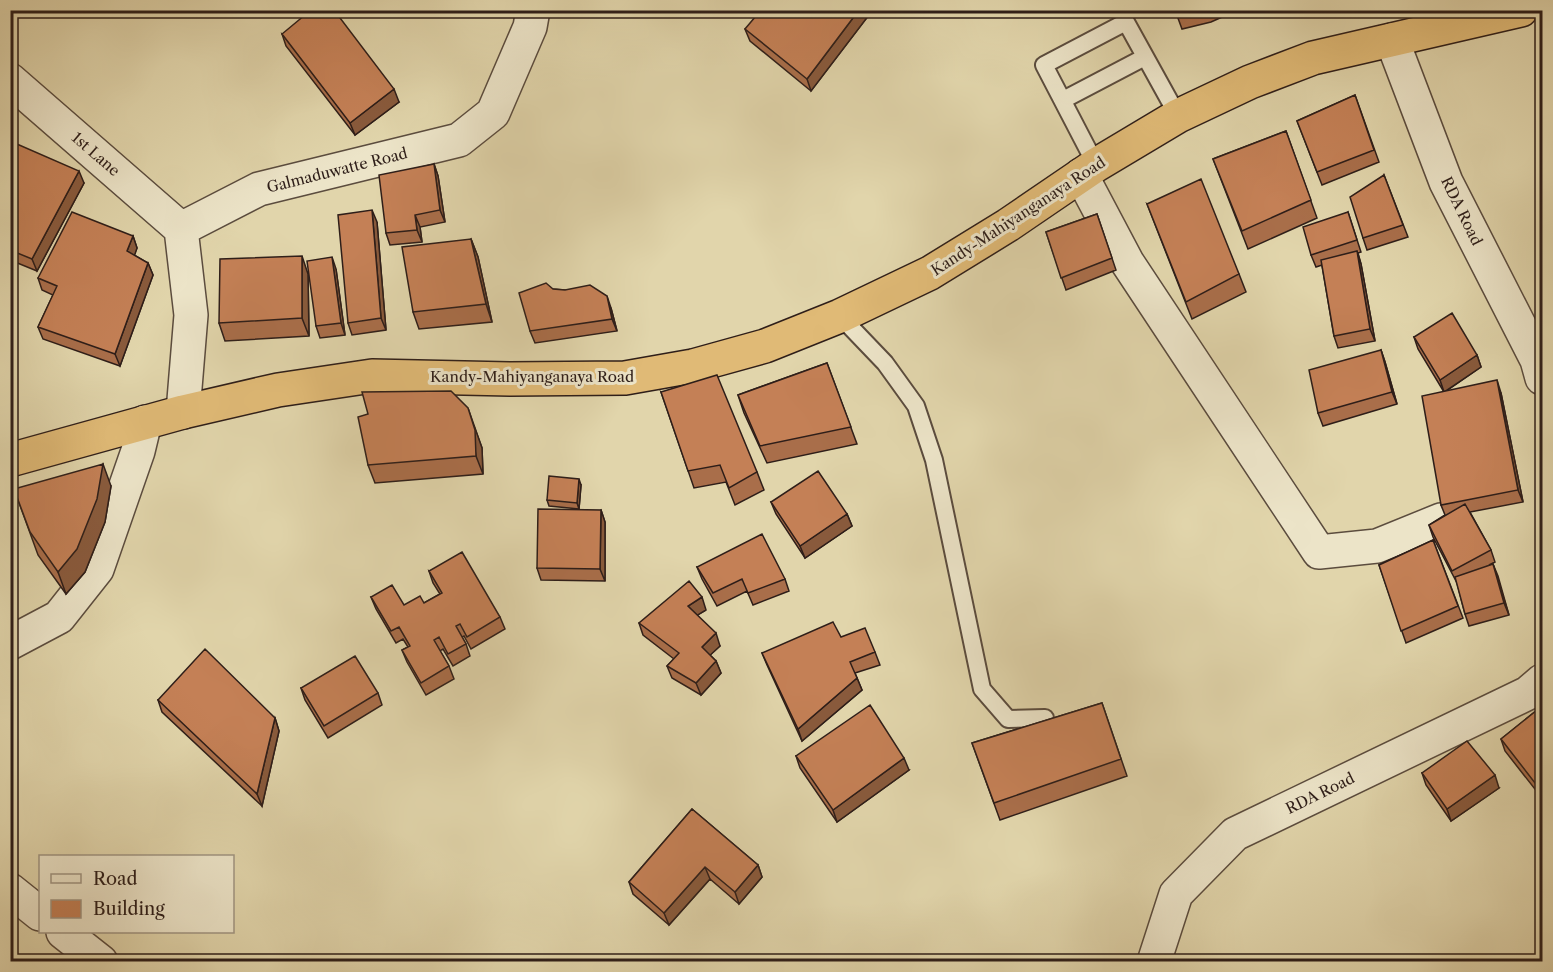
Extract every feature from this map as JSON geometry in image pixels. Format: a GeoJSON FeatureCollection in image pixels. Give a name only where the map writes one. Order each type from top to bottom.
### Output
{"type":"FeatureCollection","features":[{"type":"Feature","properties":{"kind":"highway","name":"Kandy-Mahiyanganaya Road"},"geometry":{"type":"LineString","coordinates":[[10,460],[183,412],[278,390],[372,376],[510,379],[624,378],[693,366],[765,346],[840,316],[930,273],[1008,225],[1089,170],[1178,116],[1250,82],[1313,58],[1521,10]]}},
{"type":"Feature","properties":{"kind":"street","name":"Galmaduwatte Road"},"geometry":{"type":"LineString","coordinates":[[181,229],[259,189],[459,140],[493,113],[530,27],[533,10]]}},
{"type":"Feature","properties":{"kind":"street","name":"RDA Road"},"geometry":{"type":"LineString","coordinates":[[1392,40],[1446,182],[1537,360],[1542,378]]}},
{"type":"Feature","properties":{"kind":"street","name":"1st Lane"},"geometry":{"type":"LineString","coordinates":[[10,80],[181,229]]}},
{"type":"Feature","properties":{"kind":"street"},"geometry":{"type":"LineString","coordinates":[[1089,170],[1127,261],[1318,552],[1377,546],[1441,520]]}},
{"type":"Feature","properties":{"kind":"street"},"geometry":{"type":"LineString","coordinates":[[181,229],[191,315],[183,412]]}},
{"type":"Feature","properties":{"kind":"street"},"geometry":{"type":"LineString","coordinates":[[10,643],[59,617],[97,569],[138,451],[145,422]]}},
{"type":"Feature","properties":{"kind":"street","name":"RDA Road"},"geometry":{"type":"LineString","coordinates":[[1154,962],[1176,894],[1234,834],[1528,693],[1542,681]]}},
{"type":"Feature","properties":{"kind":"street"},"geometry":{"type":"LineString","coordinates":[[10,890],[39,913]]}},
{"type":"Feature","properties":{"kind":"street"},"geometry":{"type":"LineString","coordinates":[[64,933],[101,962]]}},
{"type":"Feature","properties":{"kind":"lane"},"geometry":{"type":"LineString","coordinates":[[1089,170],[1063,100],[1044,65],[1126,22],[1178,116]]}},
{"type":"Feature","properties":{"kind":"lane"},"geometry":{"type":"LineString","coordinates":[[1063,100],[1145,57]]}},
{"type":"Feature","properties":{"kind":"lane"},"geometry":{"type":"LineString","coordinates":[[840,316],[885,363],[916,406],[934,460],[982,689],[1008,719],[1045,718]]}},
{"type":"Feature","properties":{"kind":"building"},"geometry":{"type":"Polygon","coordinates":[[[311,10],[334,10],[394,89],[350,123],[282,34],[311,10]]]}},
{"type":"Feature","properties":{"kind":"building"},"geometry":{"type":"Polygon","coordinates":[[[761,10],[859,10],[807,79],[745,29],[761,10]]]}},
{"type":"Feature","properties":{"kind":"building"},"geometry":{"type":"Polygon","coordinates":[[[1355,95],[1374,150],[1317,172],[1297,121],[1355,95]]]}},
{"type":"Feature","properties":{"kind":"building"},"geometry":{"type":"Polygon","coordinates":[[[1286,131],[1311,200],[1242,231],[1213,159],[1286,131]]]}},
{"type":"Feature","properties":{"kind":"building"},"geometry":{"type":"Polygon","coordinates":[[[10,141],[79,171],[32,259],[10,250],[10,141]]]}},
{"type":"Feature","properties":{"kind":"building"},"geometry":{"type":"Polygon","coordinates":[[[434,164],[440,210],[415,215],[417,230],[386,233],[379,175],[434,164]]]}},
{"type":"Feature","properties":{"kind":"building"},"geometry":{"type":"Polygon","coordinates":[[[1384,175],[1403,225],[1363,238],[1350,197],[1384,175]]]}},
{"type":"Feature","properties":{"kind":"building"},"geometry":{"type":"Polygon","coordinates":[[[1201,179],[1239,274],[1186,302],[1147,204],[1201,179]]]}},
{"type":"Feature","properties":{"kind":"building"},"geometry":{"type":"Polygon","coordinates":[[[372,210],[381,318],[348,323],[338,215],[372,210]]]}},
{"type":"Feature","properties":{"kind":"building"},"geometry":{"type":"Polygon","coordinates":[[[72,212],[133,236],[127,251],[148,263],[115,354],[38,327],[57,286],[38,278],[72,212]]]}},
{"type":"Feature","properties":{"kind":"building"},"geometry":{"type":"Polygon","coordinates":[[[1348,212],[1357,240],[1311,255],[1303,227],[1348,212]]]}},
{"type":"Feature","properties":{"kind":"building"},"geometry":{"type":"Polygon","coordinates":[[[1097,214],[1112,258],[1061,278],[1046,232],[1097,214]]]}},
{"type":"Feature","properties":{"kind":"building"},"geometry":{"type":"Polygon","coordinates":[[[471,239],[486,304],[413,312],[402,247],[471,239]]]}},
{"type":"Feature","properties":{"kind":"building"},"geometry":{"type":"Polygon","coordinates":[[[1357,251],[1370,329],[1334,336],[1321,260],[1357,251]]]}},
{"type":"Feature","properties":{"kind":"building"},"geometry":{"type":"Polygon","coordinates":[[[302,256],[302,318],[219,323],[220,259],[302,256]]]}},
{"type":"Feature","properties":{"kind":"building"},"geometry":{"type":"Polygon","coordinates":[[[332,257],[341,323],[316,326],[307,261],[332,257]]]}},
{"type":"Feature","properties":{"kind":"building"},"geometry":{"type":"Polygon","coordinates":[[[546,283],[553,289],[565,290],[590,285],[607,296],[612,319],[530,331],[519,293],[546,283]]]}},
{"type":"Feature","properties":{"kind":"building"},"geometry":{"type":"Polygon","coordinates":[[[1452,313],[1477,355],[1440,380],[1414,337],[1452,313]]]}},
{"type":"Feature","properties":{"kind":"building"},"geometry":{"type":"Polygon","coordinates":[[[1381,350],[1392,392],[1318,413],[1309,370],[1381,350]]]}},
{"type":"Feature","properties":{"kind":"building"},"geometry":{"type":"Polygon","coordinates":[[[827,363],[851,427],[760,446],[738,395],[827,363]]]}},
{"type":"Feature","properties":{"kind":"building"},"geometry":{"type":"Polygon","coordinates":[[[717,375],[757,472],[729,488],[720,465],[688,471],[661,392],[717,375]]]}},
{"type":"Feature","properties":{"kind":"building"},"geometry":{"type":"Polygon","coordinates":[[[1497,380],[1518,490],[1441,505],[1422,396],[1497,380]]]}},
{"type":"Feature","properties":{"kind":"building"},"geometry":{"type":"Polygon","coordinates":[[[451,391],[468,408],[475,430],[476,456],[368,465],[358,417],[368,414],[362,392],[451,391]]]}},
{"type":"Feature","properties":{"kind":"building"},"geometry":{"type":"Polygon","coordinates":[[[103,464],[97,499],[77,549],[58,572],[30,532],[14,489],[103,464]]]}},
{"type":"Feature","properties":{"kind":"building"},"geometry":{"type":"Polygon","coordinates":[[[818,471],[847,514],[800,546],[771,502],[818,471]]]}},
{"type":"Feature","properties":{"kind":"building"},"geometry":{"type":"Polygon","coordinates":[[[549,476],[579,479],[577,503],[547,500],[549,476]]]}},
{"type":"Feature","properties":{"kind":"building"},"geometry":{"type":"Polygon","coordinates":[[[1465,504],[1491,550],[1452,571],[1429,525],[1465,504]]]}},
{"type":"Feature","properties":{"kind":"building"},"geometry":{"type":"Polygon","coordinates":[[[538,509],[601,510],[600,569],[537,568],[538,509]]]}},
{"type":"Feature","properties":{"kind":"building"},"geometry":{"type":"Polygon","coordinates":[[[762,534],[785,579],[748,593],[742,579],[713,593],[697,567],[762,534]]]}},
{"type":"Feature","properties":{"kind":"building"},"geometry":{"type":"Polygon","coordinates":[[[1433,540],[1458,606],[1401,631],[1379,565],[1433,540]]]}},
{"type":"Feature","properties":{"kind":"building"},"geometry":{"type":"Polygon","coordinates":[[[462,552],[500,617],[467,637],[460,624],[456,626],[466,644],[448,654],[439,637],[434,640],[449,666],[421,683],[402,650],[410,646],[399,627],[391,631],[371,597],[392,585],[404,605],[420,596],[424,603],[442,593],[429,571],[462,552]]]}},
{"type":"Feature","properties":{"kind":"building"},"geometry":{"type":"Polygon","coordinates":[[[1493,564],[1504,603],[1465,614],[1455,577],[1493,564]]]}},
{"type":"Feature","properties":{"kind":"building"},"geometry":{"type":"Polygon","coordinates":[[[689,581],[702,597],[688,606],[716,633],[702,647],[716,661],[696,683],[667,666],[679,653],[639,623],[689,581]]]}},
{"type":"Feature","properties":{"kind":"building"},"geometry":{"type":"Polygon","coordinates":[[[833,622],[841,637],[865,628],[875,652],[850,662],[857,678],[798,729],[762,653],[833,622]]]}},
{"type":"Feature","properties":{"kind":"building"},"geometry":{"type":"Polygon","coordinates":[[[205,649],[275,718],[257,794],[158,700],[205,649]]]}},
{"type":"Feature","properties":{"kind":"building"},"geometry":{"type":"Polygon","coordinates":[[[355,656],[378,693],[324,726],[301,688],[355,656]]]}},
{"type":"Feature","properties":{"kind":"building"},"geometry":{"type":"Polygon","coordinates":[[[1102,703],[1121,759],[994,803],[972,743],[1102,703]]]}},
{"type":"Feature","properties":{"kind":"building"},"geometry":{"type":"Polygon","coordinates":[[[870,705],[904,758],[833,810],[796,756],[870,705]]]}},
{"type":"Feature","properties":{"kind":"building"},"geometry":{"type":"Polygon","coordinates":[[[1542,706],[1542,792],[1501,739],[1542,706]]]}},
{"type":"Feature","properties":{"kind":"building"},"geometry":{"type":"Polygon","coordinates":[[[1467,741],[1495,775],[1447,809],[1422,773],[1467,741]]]}},
{"type":"Feature","properties":{"kind":"building"},"geometry":{"type":"Polygon","coordinates":[[[692,809],[758,865],[735,892],[705,867],[664,913],[629,882],[692,809]]]}}]}
